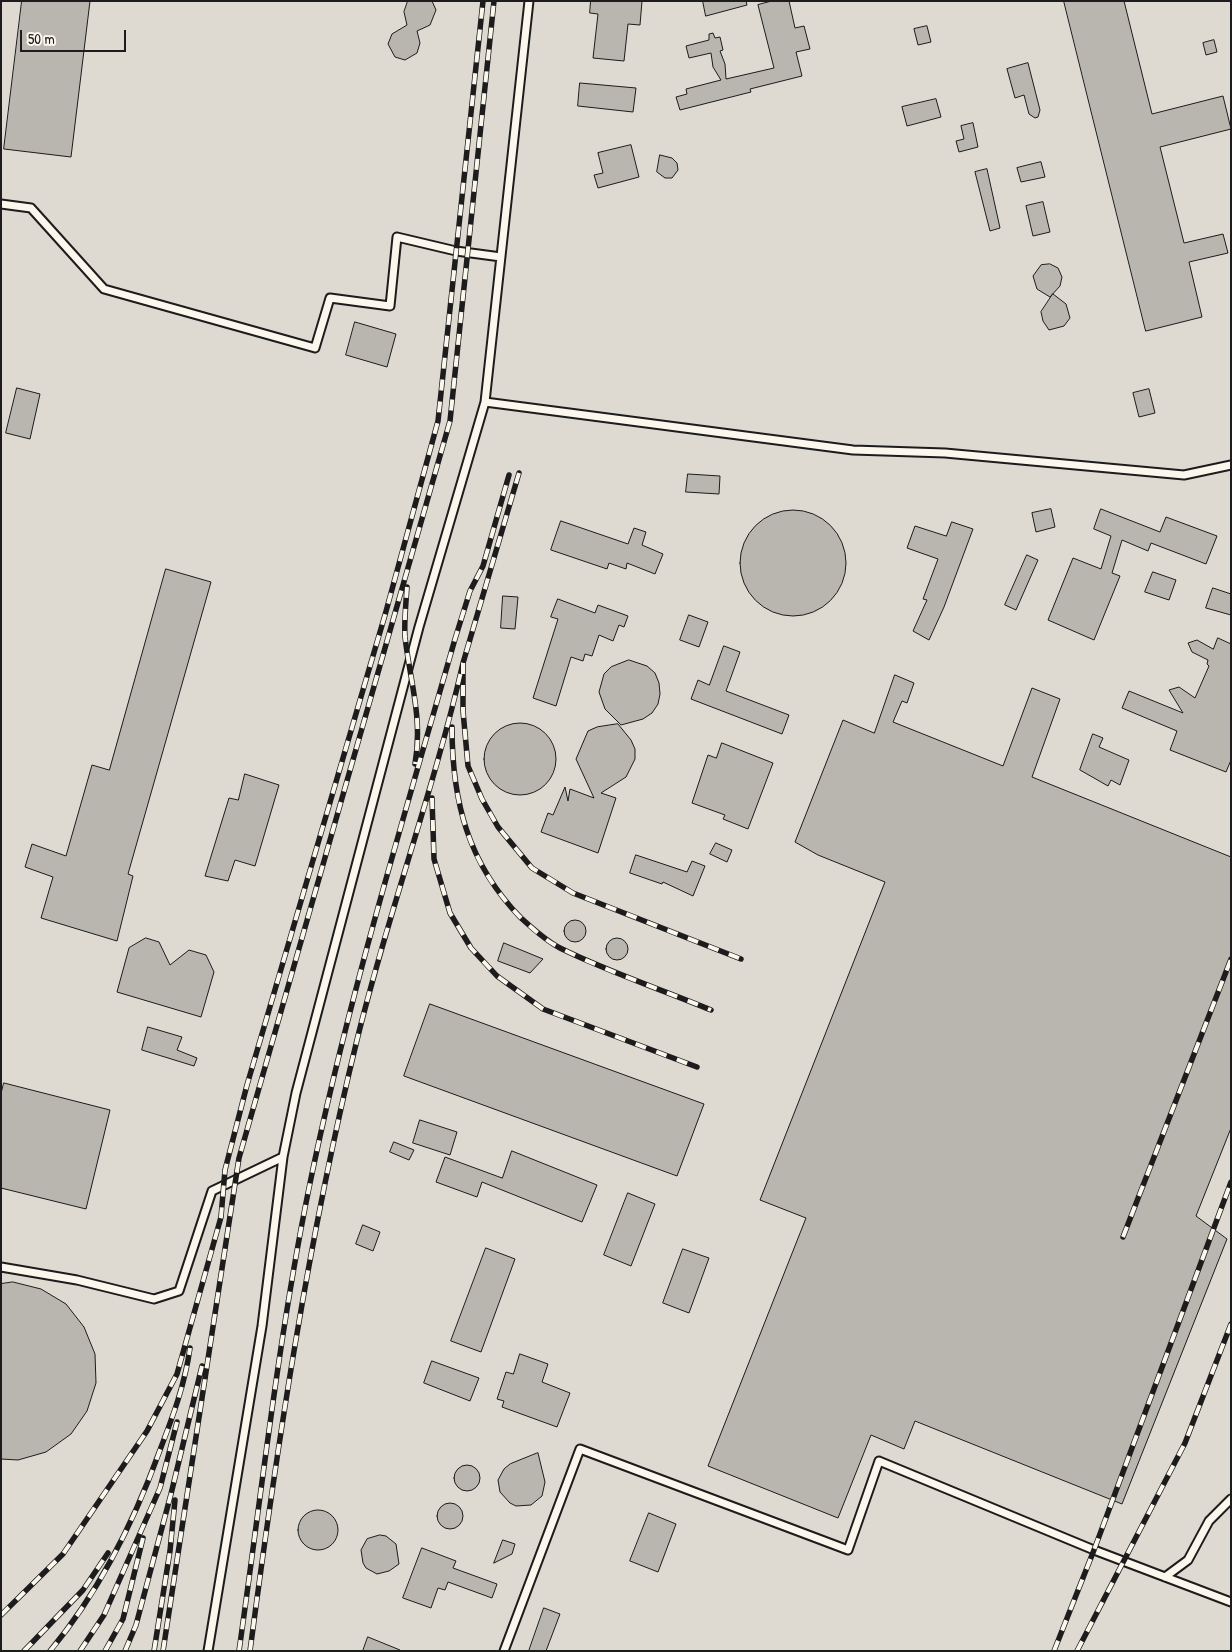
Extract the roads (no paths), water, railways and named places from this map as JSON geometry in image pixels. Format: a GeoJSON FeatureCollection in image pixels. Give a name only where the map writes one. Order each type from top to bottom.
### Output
{"type":"FeatureCollection","features":[{"type":"Feature","properties":{"kind":"lane"},"geometry":{"type":"LineString","coordinates":[[208,1651],[262,1326],[284,1157],[296,1093],[414,644],[485,402],[528,1]]}},
{"type":"Feature","properties":{"kind":"lane"},"geometry":{"type":"LineString","coordinates":[[1,204],[31,208],[104,289],[315,348],[330,298],[390,306],[396,237],[456,251],[501,257]]}},
{"type":"Feature","properties":{"kind":"lane"},"geometry":{"type":"LineString","coordinates":[[485,402],[853,450],[945,453],[1184,475],[1231,465]]}},
{"type":"Feature","properties":{"kind":"lane"},"geometry":{"type":"LineString","coordinates":[[1,1267],[77,1280],[154,1299],[179,1291],[212,1191],[284,1157]]}},
{"type":"Feature","properties":{"kind":"lane"},"geometry":{"type":"LineString","coordinates":[[504,1651],[580,1449],[848,1550],[879,1460],[1094,1550],[1231,1602]]}},
{"type":"Feature","properties":{"kind":"lane"},"geometry":{"type":"LineString","coordinates":[[1165,1577],[1188,1560],[1209,1521],[1231,1499]]}},
{"type":"Feature","properties":{"kind":"railway"},"geometry":{"type":"LineString","coordinates":[[1,1615],[63,1554],[147,1431],[177,1374],[221,1217],[225,1170],[247,1085],[385,615],[438,421],[483,1]]}},
{"type":"Feature","properties":{"kind":"railway"},"geometry":{"type":"LineString","coordinates":[[163,1651],[239,1158],[450,421],[494,1]]}},
{"type":"Feature","properties":{"kind":"railway"},"geometry":{"type":"LineString","coordinates":[[519,473],[463,663],[463,711],[468,766],[482,799],[498,827],[532,868],[573,893],[741,959]]}},
{"type":"Feature","properties":{"kind":"railway"},"geometry":{"type":"LineString","coordinates":[[239,1651],[288,1303],[324,1118],[358,981],[396,844],[455,639],[470,591],[483,566],[509,475]]}},
{"type":"Feature","properties":{"kind":"railway"},"geometry":{"type":"LineString","coordinates":[[407,587],[405,637],[418,731],[415,764]]}},
{"type":"Feature","properties":{"kind":"railway"},"geometry":{"type":"LineString","coordinates":[[250,1651],[271,1497],[295,1344],[339,1115],[369,993],[439,758],[463,663]]}},
{"type":"Feature","properties":{"kind":"railway"},"geometry":{"type":"LineString","coordinates":[[452,727],[455,780],[467,830],[488,876],[521,918],[544,938],[560,948],[711,1010]]}},
{"type":"Feature","properties":{"kind":"railway"},"geometry":{"type":"LineString","coordinates":[[432,798],[434,859],[450,913],[471,948],[497,976],[543,1009],[697,1067]]}},
{"type":"Feature","properties":{"kind":"railway"},"geometry":{"type":"LineString","coordinates":[[1123,1237],[1231,959]]}},
{"type":"Feature","properties":{"kind":"railway"},"geometry":{"type":"LineString","coordinates":[[1054,1651],[1094,1550],[1231,1182]]}},
{"type":"Feature","properties":{"kind":"railway"},"geometry":{"type":"LineString","coordinates":[[1077,1651],[1185,1443],[1231,1324]]}},
{"type":"Feature","properties":{"kind":"railway"},"geometry":{"type":"LineString","coordinates":[[50,1651],[84,1605],[127,1530],[150,1477],[174,1412],[182,1387],[190,1348]]}},
{"type":"Feature","properties":{"kind":"railway"},"geometry":{"type":"LineString","coordinates":[[125,1651],[136,1625],[171,1494],[202,1366]]}},
{"type":"Feature","properties":{"kind":"railway"},"geometry":{"type":"LineString","coordinates":[[80,1651],[104,1615],[160,1488],[177,1422]]}},
{"type":"Feature","properties":{"kind":"railway"},"geometry":{"type":"LineString","coordinates":[[154,1651],[170,1551],[175,1500]]}},
{"type":"Feature","properties":{"kind":"railway"},"geometry":{"type":"LineString","coordinates":[[105,1651],[123,1619],[143,1538]]}},
{"type":"Feature","properties":{"kind":"railway"},"geometry":{"type":"LineString","coordinates":[[24,1651],[83,1590],[108,1553]]}}]}
